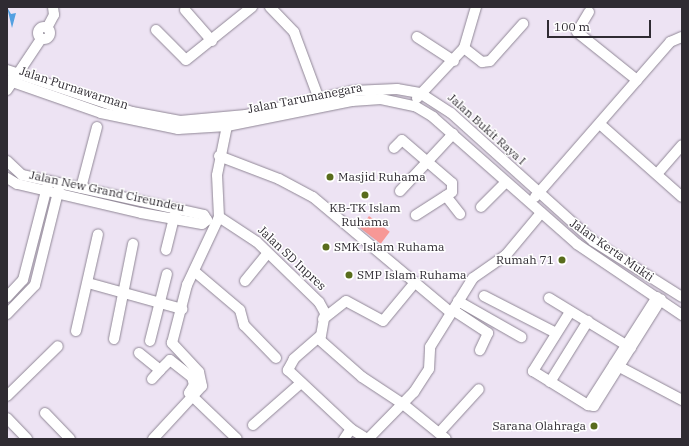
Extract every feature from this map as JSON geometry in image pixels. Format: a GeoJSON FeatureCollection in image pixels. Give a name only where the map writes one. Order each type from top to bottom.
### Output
{"type":"FeatureCollection","features":[{"type":"Feature","properties":{"kind":"street"},"geometry":{"type":"LineString","coordinates":[[10,79],[41,39],[38,32],[47,28],[54,15],[52,7]]}},
{"type":"Feature","properties":{"kind":"street"},"geometry":{"type":"LineString","coordinates":[[156,30],[183,60],[212,41],[252,7]]}},
{"type":"Feature","properties":{"kind":"street"},"geometry":{"type":"LineString","coordinates":[[270,7],[294,32],[320,102]]}},
{"type":"Feature","properties":{"kind":"street"},"geometry":{"type":"LineString","coordinates":[[417,99],[454,61],[464,48],[476,7]]}},
{"type":"Feature","properties":{"kind":"street"},"geometry":{"type":"LineString","coordinates":[[185,10],[212,41]]}},
{"type":"Feature","properties":{"kind":"street"},"geometry":{"type":"LineString","coordinates":[[589,12],[577,32],[637,80]]}},
{"type":"Feature","properties":{"kind":"street"},"geometry":{"type":"LineString","coordinates":[[464,48],[482,62],[490,61],[523,24]]}},
{"type":"Feature","properties":{"kind":"street"},"geometry":{"type":"LineString","coordinates":[[417,37],[454,61]]}},
{"type":"Feature","properties":{"kind":"street"},"geometry":{"type":"LineString","coordinates":[[534,198],[601,125],[670,42],[682,38]]}},
{"type":"Feature","properties":{"kind":"street","name":"Jalan Purnawarman"},"geometry":{"type":"LineString","coordinates":[[10,79],[78,101],[178,129],[227,126]]}},
{"type":"Feature","properties":{"kind":"street"},"geometry":{"type":"LineString","coordinates":[[394,100],[396,89]]}},
{"type":"Feature","properties":{"kind":"street","name":"Jalan Bukit Raya I"},"geometry":{"type":"LineString","coordinates":[[78,101],[180,121],[246,115],[320,102],[353,91],[396,89],[451,113],[534,198],[593,241],[682,297]]}},
{"type":"Feature","properties":{"kind":"street","name":"Jalan Tarumanegara"},"geometry":{"type":"LineString","coordinates":[[227,126],[320,102],[417,99],[506,182],[534,198]]}},
{"type":"Feature","properties":{"kind":"street"},"geometry":{"type":"LineString","coordinates":[[601,125],[682,197]]}},
{"type":"Feature","properties":{"kind":"street"},"geometry":{"type":"LineString","coordinates":[[153,439],[193,397],[203,378],[172,343],[194,271],[219,217],[219,156],[227,126]]}},
{"type":"Feature","properties":{"kind":"street"},"geometry":{"type":"LineString","coordinates":[[81,188],[97,127]]}},
{"type":"Feature","properties":{"kind":"street"},"geometry":{"type":"LineString","coordinates":[[400,191],[453,134]]}},
{"type":"Feature","properties":{"kind":"street"},"geometry":{"type":"LineString","coordinates":[[394,148],[402,140],[452,183],[452,192],[416,215]]}},
{"type":"Feature","properties":{"kind":"street"},"geometry":{"type":"LineString","coordinates":[[657,174],[682,145]]}},
{"type":"Feature","properties":{"kind":"street"},"geometry":{"type":"LineString","coordinates":[[219,156],[279,179],[313,197],[488,333],[480,350]]}},
{"type":"Feature","properties":{"kind":"street"},"geometry":{"type":"LineString","coordinates":[[7,160],[18,173],[175,208],[166,250]]}},
{"type":"Feature","properties":{"kind":"street","name":"Jalan New Grand Cireundeu"},"geometry":{"type":"LineString","coordinates":[[7,178],[17,184],[58,195],[173,219],[204,224],[207,220],[204,215],[175,208]]}},
{"type":"Feature","properties":{"kind":"street"},"geometry":{"type":"LineString","coordinates":[[7,298],[23,280],[48,180]]}},
{"type":"Feature","properties":{"kind":"street"},"geometry":{"type":"LineString","coordinates":[[482,208],[506,182]]}},
{"type":"Feature","properties":{"kind":"street"},"geometry":{"type":"LineString","coordinates":[[7,314],[35,285],[60,183]]}},
{"type":"Feature","properties":{"kind":"street"},"geometry":{"type":"LineString","coordinates":[[446,196],[460,214]]}},
{"type":"Feature","properties":{"kind":"street","name":"Jalan Kerta Mukti"},"geometry":{"type":"LineString","coordinates":[[534,198],[542,213],[577,244],[659,298],[680,309]]}},
{"type":"Feature","properties":{"kind":"street"},"geometry":{"type":"LineString","coordinates":[[479,389],[443,436],[403,404],[362,377],[320,336],[294,358],[288,370],[351,429],[367,439],[403,404],[429,369],[430,347],[478,273],[506,255],[542,213]]}},
{"type":"Feature","properties":{"kind":"street","name":"Jalan SD Inpres"},"geometry":{"type":"LineString","coordinates":[[219,217],[247,234],[319,302],[325,313],[320,336]]}},
{"type":"Feature","properties":{"kind":"street"},"geometry":{"type":"LineString","coordinates":[[76,331],[98,234]]}},
{"type":"Feature","properties":{"kind":"street"},"geometry":{"type":"LineString","coordinates":[[114,339],[134,244]]}},
{"type":"Feature","properties":{"kind":"street"},"geometry":{"type":"LineString","coordinates":[[245,281],[268,253]]}},
{"type":"Feature","properties":{"kind":"street"},"geometry":{"type":"LineString","coordinates":[[620,271],[626,261]]}},
{"type":"Feature","properties":{"kind":"street"},"geometry":{"type":"LineString","coordinates":[[194,271],[240,310],[244,325],[276,358]]}},
{"type":"Feature","properties":{"kind":"street"},"geometry":{"type":"LineString","coordinates":[[150,341],[166,274]]}},
{"type":"Feature","properties":{"kind":"street"},"geometry":{"type":"LineString","coordinates":[[88,283],[160,301],[182,309]]}},
{"type":"Feature","properties":{"kind":"street"},"geometry":{"type":"LineString","coordinates":[[323,319],[346,301],[383,321],[412,286]]}},
{"type":"Feature","properties":{"kind":"street"},"geometry":{"type":"LineString","coordinates":[[484,296],[556,333]]}},
{"type":"Feature","properties":{"kind":"street"},"geometry":{"type":"LineString","coordinates":[[549,298],[629,347]]}},
{"type":"Feature","properties":{"kind":"street"},"geometry":{"type":"LineString","coordinates":[[570,312],[533,368],[534,374],[588,405],[594,406],[617,365],[659,298]]}},
{"type":"Feature","properties":{"kind":"street"},"geometry":{"type":"LineString","coordinates":[[454,308],[521,337]]}},
{"type":"Feature","properties":{"kind":"street"},"geometry":{"type":"LineString","coordinates":[[550,382],[588,321]]}},
{"type":"Feature","properties":{"kind":"street"},"geometry":{"type":"LineString","coordinates":[[7,396],[58,346]]}},
{"type":"Feature","properties":{"kind":"street"},"geometry":{"type":"LineString","coordinates":[[139,353],[160,370]]}},
{"type":"Feature","properties":{"kind":"street"},"geometry":{"type":"LineString","coordinates":[[152,378],[168,360],[173,362],[192,377],[194,385],[189,393],[237,439]]}},
{"type":"Feature","properties":{"kind":"street"},"geometry":{"type":"LineString","coordinates":[[617,365],[682,400]]}},
{"type":"Feature","properties":{"kind":"street"},"geometry":{"type":"LineString","coordinates":[[253,425],[302,383]]}},
{"type":"Feature","properties":{"kind":"street"},"geometry":{"type":"LineString","coordinates":[[45,413],[70,439]]}},
{"type":"Feature","properties":{"kind":"street"},"geometry":{"type":"LineString","coordinates":[[7,418],[27,439]]}},
{"type":"Feature","properties":{"kind":"street"},"geometry":{"type":"LineString","coordinates":[[7,427],[19,439]]}},
{"type":"Feature","properties":{"kind":"street"},"geometry":{"type":"LineString","coordinates":[[344,439],[351,429]]}},
{"type":"Feature","properties":{"kind":"shaded area"},"geometry":{"type":"Polygon","coordinates":[[[369,216],[390,232],[381,244],[360,228],[369,216]]]}},
{"type":"Feature","properties":{"kind":"water"},"geometry":{"type":"Polygon","coordinates":[[[7,7],[11,14],[16,13],[12,28],[7,7]]]}},
{"type":"Feature","properties":{"kind":"place","name":"Masjid Ruhama"},"geometry":{"type":"Point","coordinates":[330,177]}},
{"type":"Feature","properties":{"kind":"place","name":"KB-TK Islam Ruhama"},"geometry":{"type":"Point","coordinates":[365,195]}},
{"type":"Feature","properties":{"kind":"place","name":"SMK Islam Ruhama"},"geometry":{"type":"Point","coordinates":[326,247]}},
{"type":"Feature","properties":{"kind":"place","name":"Rumah 71"},"geometry":{"type":"Point","coordinates":[562,260]}},
{"type":"Feature","properties":{"kind":"place","name":"SMP Islam Ruhama"},"geometry":{"type":"Point","coordinates":[349,275]}},
{"type":"Feature","properties":{"kind":"place","name":"Sarana Olahraga"},"geometry":{"type":"Point","coordinates":[594,426]}}]}
